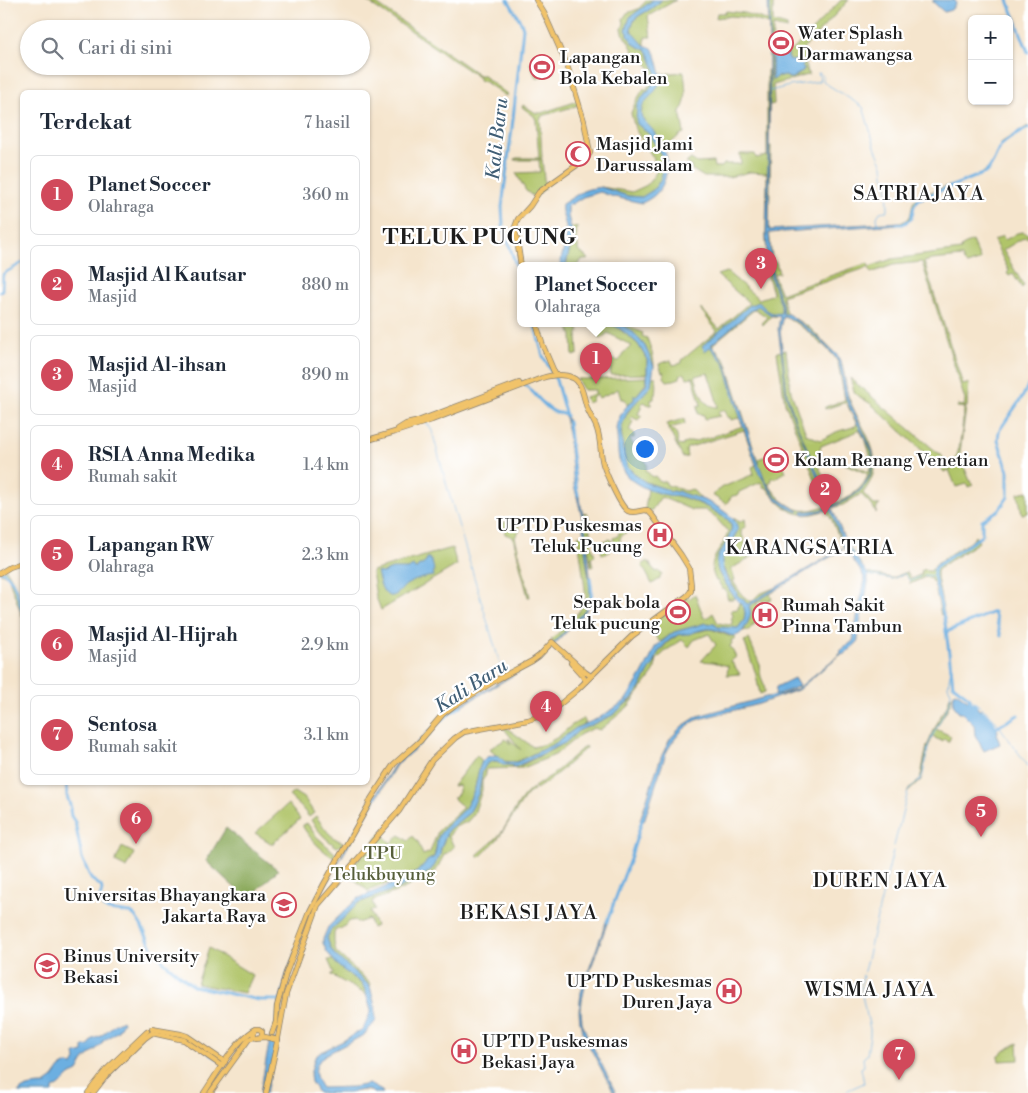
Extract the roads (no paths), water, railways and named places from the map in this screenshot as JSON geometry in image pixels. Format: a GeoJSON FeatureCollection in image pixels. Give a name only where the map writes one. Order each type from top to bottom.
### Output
{"type":"FeatureCollection","features":[{"type":"Feature","properties":{"kind":"main road"},"geometry":{"type":"LineString","coordinates":[[520,262],[515,227],[518,219],[539,192],[587,158],[590,153],[584,121],[567,65],[544,13],[536,0]]}},
{"type":"Feature","properties":{"kind":"main road"},"geometry":{"type":"LineString","coordinates":[[537,327],[542,346],[554,375]]}},
{"type":"Feature","properties":{"kind":"main road"},"geometry":{"type":"LineString","coordinates":[[312,912],[399,811],[432,760],[454,739],[466,732],[542,716],[559,705],[586,681],[632,636],[687,596],[691,591],[690,573],[686,563],[651,513],[645,510],[630,512],[624,508],[620,501],[603,464],[597,429],[578,383],[573,378],[554,375],[403,426],[395,431]]}},
{"type":"Feature","properties":{"kind":"main road"},"geometry":{"type":"LineString","coordinates":[[370,437],[425,422],[517,384],[532,382]]}},
{"type":"Feature","properties":{"kind":"main road"},"geometry":{"type":"LineString","coordinates":[[2,571],[20,564]]}},
{"type":"Feature","properties":{"kind":"main road"},"geometry":{"type":"LineString","coordinates":[[554,644],[591,676]]}},
{"type":"Feature","properties":{"kind":"main road"},"geometry":{"type":"LineString","coordinates":[[554,644],[586,681]]}},
{"type":"Feature","properties":{"kind":"main road"},"geometry":{"type":"LineString","coordinates":[[266,1093],[276,1022],[281,999],[289,982],[294,960],[312,912],[371,798],[395,763],[420,741],[443,714],[498,679],[532,661],[554,644]]}},
{"type":"Feature","properties":{"kind":"main road"},"geometry":{"type":"LineString","coordinates":[[152,1032],[184,1040],[223,1065]]}},
{"type":"Feature","properties":{"kind":"main road"},"geometry":{"type":"LineString","coordinates":[[88,1093],[106,1070],[152,1032]]}},
{"type":"Feature","properties":{"kind":"main road"},"geometry":{"type":"LineString","coordinates":[[93,1093],[106,1076],[152,1032]]}},
{"type":"Feature","properties":{"kind":"main road"},"geometry":{"type":"LineString","coordinates":[[204,1093],[244,1038],[255,1034],[275,1036]]}},
{"type":"Feature","properties":{"kind":"main road"},"geometry":{"type":"LineString","coordinates":[[255,1034],[275,1036]]}},
{"type":"Feature","properties":{"kind":"main road"},"geometry":{"type":"LineString","coordinates":[[210,1093],[223,1065]]}},
{"type":"Feature","properties":{"kind":"water"},"geometry":{"type":"Polygon","coordinates":[[[653,0],[662,0],[637,17],[631,30],[644,45],[652,48],[656,55],[662,78],[655,91],[644,104],[641,113],[642,118],[663,147],[667,162],[666,176],[658,192],[642,203],[600,192],[583,197],[570,204],[568,206],[568,216],[573,235],[567,262],[561,262],[566,232],[562,204],[583,191],[601,187],[628,196],[642,197],[653,190],[660,181],[664,168],[663,158],[649,134],[637,124],[636,120],[637,105],[646,92],[648,92],[657,74],[648,52],[635,45],[628,36],[626,30],[630,17],[653,0]]]}},
{"type":"Feature","properties":{"kind":"water"},"geometry":{"type":"Polygon","coordinates":[[[768,0],[770,0],[769,230],[900,222],[900,224],[769,233],[773,279],[782,304],[783,314],[788,314],[809,329],[838,356],[848,398],[873,452],[873,464],[871,473],[863,488],[850,498],[832,508],[848,548],[868,575],[857,643],[798,690],[759,704],[699,719],[684,729],[672,742],[666,753],[644,821],[640,820],[662,755],[670,739],[681,727],[698,716],[797,689],[853,641],[865,580],[845,548],[749,606],[750,618],[743,631],[739,634],[731,636],[717,630],[708,629],[672,638],[658,653],[654,664],[636,694],[613,715],[578,731],[565,743],[515,767],[503,765],[497,761],[492,761],[486,765],[482,772],[479,792],[473,806],[469,813],[448,830],[440,855],[429,872],[401,887],[358,903],[331,930],[327,938],[335,955],[370,986],[375,1006],[376,1021],[364,1035],[325,1055],[316,1067],[317,1079],[322,1088],[353,1087],[369,1084],[383,1093],[362,1090],[349,1093],[318,1093],[311,1082],[310,1075],[315,1057],[363,1029],[371,1011],[362,984],[339,967],[327,952],[323,939],[328,927],[357,899],[417,872],[427,861],[434,857],[439,835],[465,808],[475,788],[482,761],[487,757],[495,755],[505,762],[517,762],[556,743],[576,728],[599,718],[625,701],[641,676],[655,647],[674,632],[706,623],[714,624],[718,627],[738,628],[744,620],[744,608],[719,574],[717,564],[718,555],[731,531],[729,521],[694,501],[679,496],[662,494],[643,487],[627,476],[620,464],[617,424],[625,408],[634,400],[634,395],[636,396],[645,386],[647,381],[647,360],[638,344],[617,327],[625,327],[633,332],[645,346],[654,366],[651,386],[628,411],[622,425],[621,432],[628,467],[647,483],[670,492],[678,491],[707,501],[734,520],[738,530],[722,559],[722,563],[726,577],[737,592],[737,595],[748,604],[844,547],[830,509],[802,514],[802,512],[829,507],[794,419],[786,395],[778,329],[780,316],[771,315],[758,306],[711,345],[725,362],[765,480],[776,497],[798,512],[788,508],[775,498],[759,473],[724,363],[710,347],[705,351],[702,346],[750,305],[759,302],[769,311],[781,313],[781,305],[771,279],[767,255],[768,0]],[[783,316],[780,329],[787,394],[797,425],[832,506],[849,498],[862,487],[871,472],[872,453],[846,399],[838,362],[814,335],[796,322],[783,316]]]}},
{"type":"Feature","properties":{"kind":"water"},"geometry":{"type":"Polygon","coordinates":[[[933,0],[955,0],[956,4],[951,10],[944,12],[933,0]]]}},
{"type":"Feature","properties":{"kind":"water"},"geometry":{"type":"Polygon","coordinates":[[[788,53],[790,60],[798,59],[798,61],[804,63],[802,67],[804,69],[792,78],[779,76],[772,80],[772,54],[788,53]]]}},
{"type":"Feature","properties":{"kind":"water"},"geometry":{"type":"Polygon","coordinates":[[[565,412],[584,519],[592,593],[590,604],[585,612],[541,659],[446,715],[423,742],[396,765],[315,904],[294,960],[282,1003],[277,1033],[274,1033],[286,975],[312,908],[371,802],[395,764],[441,718],[455,707],[531,664],[584,611],[589,602],[589,574],[582,517],[574,485],[565,412]]]}},
{"type":"Feature","properties":{"kind":"water"},"geometry":{"type":"Polygon","coordinates":[[[427,558],[433,564],[433,576],[408,584],[393,596],[386,594],[377,572],[382,573],[392,569],[408,569],[413,566],[417,569],[419,565],[426,562],[427,558]]]}},
{"type":"Feature","properties":{"kind":"water"},"geometry":{"type":"Polygon","coordinates":[[[794,678],[799,686],[775,695],[776,687],[794,678]]]}},
{"type":"Feature","properties":{"kind":"water"},"geometry":{"type":"Polygon","coordinates":[[[956,692],[979,710],[982,710],[992,720],[998,731],[997,735],[1000,744],[984,751],[975,735],[974,725],[962,713],[959,713],[953,704],[954,693],[956,692]]]}},
{"type":"Feature","properties":{"kind":"water"},"geometry":{"type":"Polygon","coordinates":[[[609,918],[586,982],[581,1011],[586,1033],[616,1093],[614,1093],[586,1040],[580,1023],[579,1011],[581,992],[607,919],[609,918]]]}},
{"type":"Feature","properties":{"kind":"water"},"geometry":{"type":"Polygon","coordinates":[[[122,1020],[123,1022],[118,1031],[102,1042],[84,1060],[78,1071],[53,1089],[53,1093],[18,1093],[27,1087],[47,1085],[46,1083],[53,1078],[60,1068],[67,1064],[73,1065],[76,1060],[75,1054],[83,1052],[83,1047],[89,1046],[93,1039],[101,1036],[122,1020]]]}},
{"type":"Feature","properties":{"kind":"water"},"geometry":{"type":"Polygon","coordinates":[[[270,1038],[278,1040],[266,1093],[260,1093],[270,1038]]]}},
{"type":"Feature","properties":{"kind":"waterway","name":"Kali Baru"},"geometry":{"type":"LineString","coordinates":[[508,0],[523,28],[502,207],[503,225],[517,269]]}},
{"type":"Feature","properties":{"kind":"waterway"},"geometry":{"type":"LineString","coordinates":[[1008,0],[1028,52]]}},
{"type":"Feature","properties":{"kind":"waterway"},"geometry":{"type":"LineString","coordinates":[[770,91],[819,81],[819,73],[823,76],[825,83],[863,107],[887,181],[888,210],[880,212],[877,217],[878,225]]}},
{"type":"Feature","properties":{"kind":"waterway"},"geometry":{"type":"LineString","coordinates":[[897,224],[903,224],[911,219],[914,206],[919,199],[985,173],[1003,143],[1028,128]]}},
{"type":"Feature","properties":{"kind":"waterway"},"geometry":{"type":"LineString","coordinates":[[0,292],[2,291],[3,274],[20,264]]}},
{"type":"Feature","properties":{"kind":"waterway","name":"Kali Baru"},"geometry":{"type":"LineString","coordinates":[[535,327],[543,356],[556,380],[566,416]]}},
{"type":"Feature","properties":{"kind":"waterway"},"geometry":{"type":"LineString","coordinates":[[525,385],[548,408],[559,413],[565,413]]}},
{"type":"Feature","properties":{"kind":"waterway"},"geometry":{"type":"LineString","coordinates":[[951,668],[945,623],[934,570],[938,565],[980,537],[982,534],[982,520],[999,510],[1008,497],[1008,471],[998,440],[999,431],[1023,396],[1028,385]]}},
{"type":"Feature","properties":{"kind":"waterway"},"geometry":{"type":"LineString","coordinates":[[426,422],[432,431],[503,674]]}},
{"type":"Feature","properties":{"kind":"waterway","name":"Kali Baru"},"geometry":{"type":"LineString","coordinates":[[568,422],[578,495]]}},
{"type":"Feature","properties":{"kind":"waterway"},"geometry":{"type":"LineString","coordinates":[[848,545],[869,575],[892,579],[905,574],[910,581],[924,575],[934,576]]}},
{"type":"Feature","properties":{"kind":"waterway","name":"Kali Baru"},"geometry":{"type":"LineString","coordinates":[[1,571],[13,583],[20,604]]}},
{"type":"Feature","properties":{"kind":"waterway","name":"Kali Baru"},"geometry":{"type":"LineString","coordinates":[[588,606],[592,596],[590,578]]}},
{"type":"Feature","properties":{"kind":"waterway"},"geometry":{"type":"LineString","coordinates":[[946,632],[994,612],[1001,636]]}},
{"type":"Feature","properties":{"kind":"waterway"},"geometry":{"type":"LineString","coordinates":[[951,667],[953,685],[970,698],[969,701],[976,706]]}},
{"type":"Feature","properties":{"kind":"waterway"},"geometry":{"type":"LineString","coordinates":[[894,846],[908,791],[920,780],[923,774],[929,743],[950,701],[951,692],[948,686],[951,668]]}},
{"type":"Feature","properties":{"kind":"waterway"},"geometry":{"type":"LineString","coordinates":[[952,670],[953,685],[992,716],[1028,766]]}},
{"type":"Feature","properties":{"kind":"waterway","name":"Kali Baru"},"geometry":{"type":"LineString","coordinates":[[440,721],[461,706]]}},
{"type":"Feature","properties":{"kind":"waterway"},"geometry":{"type":"LineString","coordinates":[[982,711],[992,720],[996,728],[1018,715]]}},
{"type":"Feature","properties":{"kind":"waterway","name":"Kali Baru"},"geometry":{"type":"LineString","coordinates":[[66,785],[71,816],[75,822],[82,858],[91,879],[101,886],[100,902]]}},
{"type":"Feature","properties":{"kind":"waterway"},"geometry":{"type":"LineString","coordinates":[[607,922],[643,817]]}},
{"type":"Feature","properties":{"kind":"waterway"},"geometry":{"type":"LineString","coordinates":[[861,984],[893,851]]}},
{"type":"Feature","properties":{"kind":"waterway","name":"Kali Baru"},"geometry":{"type":"LineString","coordinates":[[103,907],[108,910],[131,913],[135,916],[154,951],[164,962],[193,986],[259,1000],[279,1000]]}},
{"type":"Feature","properties":{"kind":"waterway"},"geometry":{"type":"LineString","coordinates":[[861,986],[865,1009]]}},
{"type":"Feature","properties":{"kind":"waterway"},"geometry":{"type":"LineString","coordinates":[[845,1093],[864,1083],[861,1068],[864,1066],[863,1058],[867,1055],[870,1035],[866,1011]]}},
{"type":"Feature","properties":{"kind":"waterway"},"geometry":{"type":"LineString","coordinates":[[170,1034],[187,1039]]}},
{"type":"Feature","properties":{"kind":"waterway"},"geometry":{"type":"LineString","coordinates":[[199,1047],[219,1061]]}},
{"type":"Feature","properties":{"kind":"waterway"},"geometry":{"type":"LineString","coordinates":[[207,1093],[222,1070]]}},
{"type":"Feature","properties":{"kind":"place","name":"Water Splash Darmawangsa"},"geometry":{"type":"Point","coordinates":[781,43]}},
{"type":"Feature","properties":{"kind":"place","name":"Lapangan Bola Kebalen"},"geometry":{"type":"Point","coordinates":[542,67]}},
{"type":"Feature","properties":{"kind":"place","name":"Masjid Jami Darussalam"},"geometry":{"type":"Point","coordinates":[578,154]}},
{"type":"Feature","properties":{"kind":"place","name":"Masjid Al-ihsan"},"geometry":{"type":"Point","coordinates":[761,289]}},
{"type":"Feature","properties":{"kind":"place","name":"Planet Soccer"},"geometry":{"type":"Point","coordinates":[596,384]}},
{"type":"Feature","properties":{"kind":"place","name":"Kolam Renang Venetian"},"geometry":{"type":"Point","coordinates":[776,460]}},
{"type":"Feature","properties":{"kind":"place","name":"Masjid Al Kautsar"},"geometry":{"type":"Point","coordinates":[825,515]}},
{"type":"Feature","properties":{"kind":"place","name":"UPTD Puskesmas Teluk Pucung"},"geometry":{"type":"Point","coordinates":[660,535]}},
{"type":"Feature","properties":{"kind":"place","name":"Sepak bola Teluk pucung"},"geometry":{"type":"Point","coordinates":[678,612]}},
{"type":"Feature","properties":{"kind":"place","name":"Rumah Sakit Pinna Tambun"},"geometry":{"type":"Point","coordinates":[765,615]}},
{"type":"Feature","properties":{"kind":"place","name":"RSIA Anna Medika"},"geometry":{"type":"Point","coordinates":[546,732]}},
{"type":"Feature","properties":{"kind":"place","name":"Lapangan RW"},"geometry":{"type":"Point","coordinates":[981,837]}},
{"type":"Feature","properties":{"kind":"place","name":"Masjid Al-Hijrah"},"geometry":{"type":"Point","coordinates":[136,844]}},
{"type":"Feature","properties":{"kind":"place","name":"Universitas Bhayangkara Jakarta Raya"},"geometry":{"type":"Point","coordinates":[284,905]}},
{"type":"Feature","properties":{"kind":"place","name":"Binus University Bekasi"},"geometry":{"type":"Point","coordinates":[47,966]}},
{"type":"Feature","properties":{"kind":"place","name":"UPTD Puskesmas Duren Jaya"},"geometry":{"type":"Point","coordinates":[729,991]}},
{"type":"Feature","properties":{"kind":"place","name":"UPTD Puskesmas Bekasi Jaya"},"geometry":{"type":"Point","coordinates":[464,1051]}},
{"type":"Feature","properties":{"kind":"place","name":"Sentosa"},"geometry":{"type":"Point","coordinates":[899,1080]}},
{"type":"Feature","properties":{"kind":"district","name":"SATRIAJAYA"},"geometry":{"type":"Point","coordinates":[919,194]}},
{"type":"Feature","properties":{"kind":"district","name":"TELUK PUCUNG"},"geometry":{"type":"Point","coordinates":[480,237]}},
{"type":"Feature","properties":{"kind":"district","name":"KARANGSATRIA"},"geometry":{"type":"Point","coordinates":[810,548]}},
{"type":"Feature","properties":{"kind":"district","name":"DUREN JAYA"},"geometry":{"type":"Point","coordinates":[880,881]}},
{"type":"Feature","properties":{"kind":"district","name":"BEKASI JAYA"},"geometry":{"type":"Point","coordinates":[529,913]}},
{"type":"Feature","properties":{"kind":"district","name":"WISMA JAYA"},"geometry":{"type":"Point","coordinates":[870,990]}},
{"type":"Feature","properties":{"kind":"park label","name":"TPU Telukbuyung"},"geometry":{"type":"Point","coordinates":[383,863]}}]}
